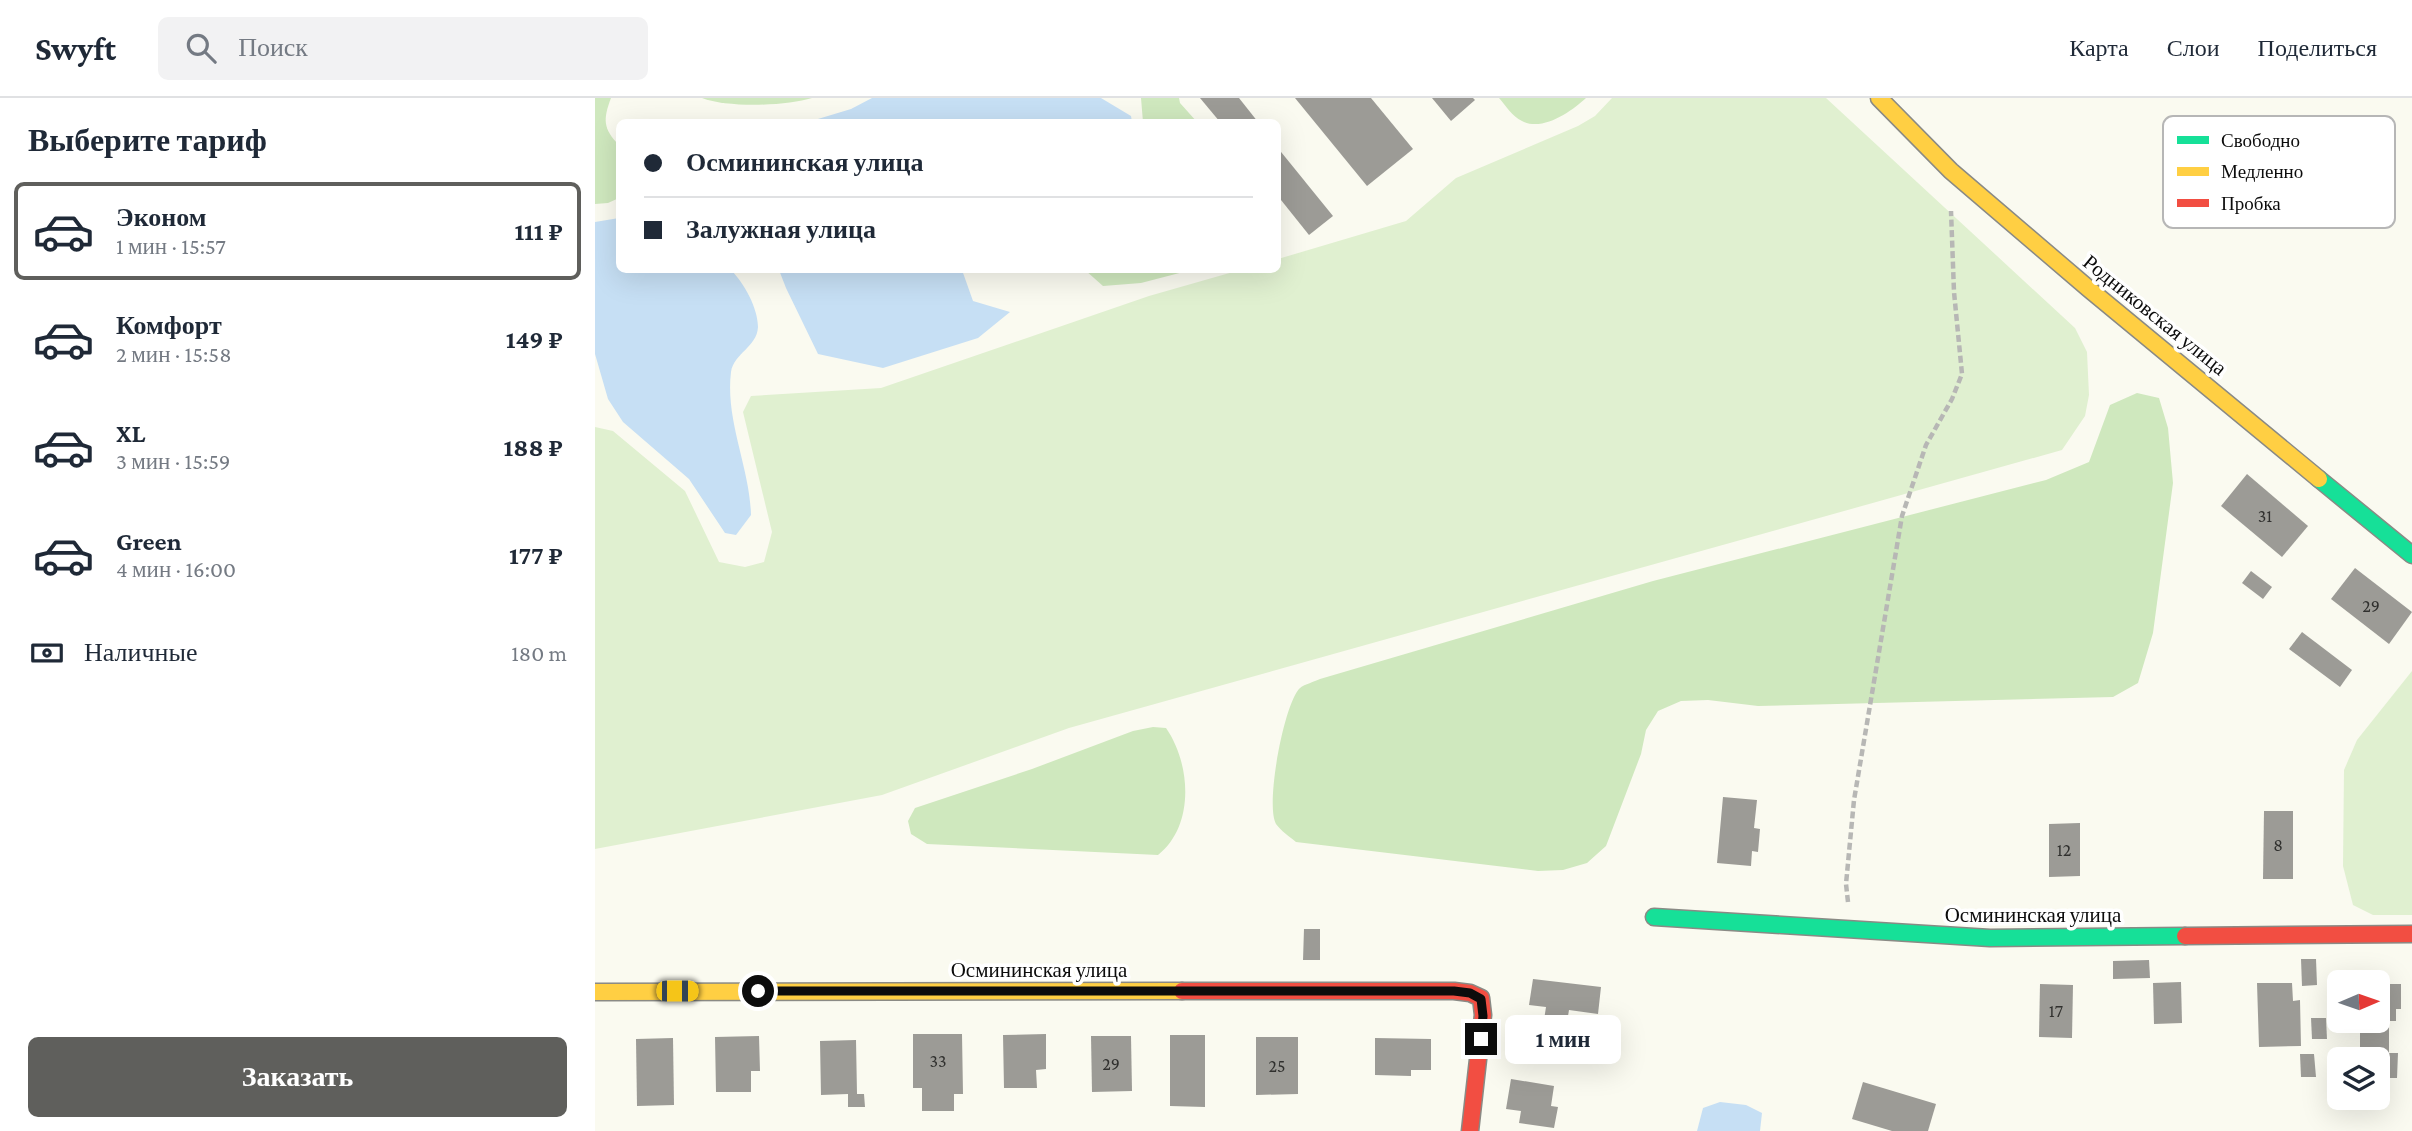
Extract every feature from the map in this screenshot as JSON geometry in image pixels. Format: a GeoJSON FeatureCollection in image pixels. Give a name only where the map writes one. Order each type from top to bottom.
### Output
{"type":"FeatureCollection","features":[{"type":"Feature","properties":{"kind":"street","name":"Родниковская улица"},"geometry":{"type":"LineString","coordinates":[[1879,98],[1951,171],[2089,289],[2412,555]]}},
{"type":"Feature","properties":{"kind":"street","name":"Осмининская улица"},"geometry":{"type":"LineString","coordinates":[[1654,917],[1990,938],[2412,934]]}},
{"type":"Feature","properties":{"kind":"street","name":"Осмининская улица"},"geometry":{"type":"LineString","coordinates":[[595,992],[1470,993],[1481,999],[1483,1016],[1470,1131]]}},
{"type":"Feature","properties":{"kind":"path"},"geometry":{"type":"LineString","coordinates":[[1850,931],[1846,884],[1854,800],[1902,516],[1926,445],[1952,399],[1962,374],[1954,292],[1951,171]]}},
{"type":"Feature","properties":{"kind":"green space"},"geometry":{"type":"Polygon","coordinates":[[[595,98],[611,98],[606,123],[616,141],[616,199],[595,204],[595,98]]]}},
{"type":"Feature","properties":{"kind":"green space"},"geometry":{"type":"Polygon","coordinates":[[[702,98],[812,98],[757,105],[702,98]]]}},
{"type":"Feature","properties":{"kind":"green space"},"geometry":{"type":"Polygon","coordinates":[[[1141,98],[1179,98],[1180,103],[1194,119],[1143,119],[1141,98]]]}},
{"type":"Feature","properties":{"kind":"green space"},"geometry":{"type":"Polygon","coordinates":[[[1499,98],[1586,98],[1557,118],[1530,124],[1518,119],[1499,98]]]}},
{"type":"Feature","properties":{"kind":"green space"},"geometry":{"type":"Polygon","coordinates":[[[1612,98],[1826,98],[2075,328],[2087,352],[2089,395],[2085,416],[2062,450],[1069,728],[882,795],[595,849],[595,427],[613,431],[685,491],[719,562],[745,567],[764,562],[772,532],[743,412],[751,396],[881,388],[1149,296],[1230,273],[1281,273],[1281,258],[1406,221],[1456,178],[1578,126],[1595,116],[1612,98]]]}},
{"type":"Feature","properties":{"kind":"green space"},"geometry":{"type":"Polygon","coordinates":[[[1088,273],[1179,273],[1141,283],[1103,286],[1088,273]]]}},
{"type":"Feature","properties":{"kind":"green space"},"geometry":{"type":"Polygon","coordinates":[[[2137,393],[2159,398],[2168,428],[2173,483],[2153,633],[2138,683],[2113,697],[1758,706],[1708,700],[1681,701],[1658,711],[1646,730],[1641,754],[1606,846],[1587,863],[1563,870],[1538,871],[1296,842],[1276,824],[1273,797],[1282,733],[1294,697],[1304,685],[1653,581],[2046,480],[2089,462],[2110,405],[2137,393]]]}},
{"type":"Feature","properties":{"kind":"green space"},"geometry":{"type":"Polygon","coordinates":[[[2412,671],[2412,915],[2373,915],[2353,905],[2343,866],[2344,770],[2357,740],[2412,671]]]}},
{"type":"Feature","properties":{"kind":"green space"},"geometry":{"type":"Polygon","coordinates":[[[1153,727],[1166,728],[1174,743],[1181,759],[1185,794],[1178,828],[1170,843],[1158,855],[927,844],[911,834],[908,821],[915,808],[1032,769],[1133,731],[1153,727]]]}},
{"type":"Feature","properties":{"kind":"water"},"geometry":{"type":"Polygon","coordinates":[[[872,98],[1101,98],[1131,116],[1132,119],[818,119],[851,109],[872,98]]]}},
{"type":"Feature","properties":{"kind":"water"},"geometry":{"type":"Polygon","coordinates":[[[616,218],[616,273],[734,273],[753,304],[757,334],[736,360],[731,372],[731,408],[747,480],[751,515],[736,535],[725,533],[689,479],[623,422],[608,399],[595,354],[595,222],[616,218]]]}},
{"type":"Feature","properties":{"kind":"water"},"geometry":{"type":"Polygon","coordinates":[[[780,273],[963,273],[973,301],[1010,312],[978,338],[883,368],[818,354],[780,273]]]}},
{"type":"Feature","properties":{"kind":"water"},"geometry":{"type":"Polygon","coordinates":[[[1720,1102],[1746,1105],[1762,1113],[1760,1131],[1697,1131],[1703,1108],[1720,1102]]]}},
{"type":"Feature","properties":{"kind":"building"},"geometry":{"type":"Polygon","coordinates":[[[1200,98],[1239,98],[1256,119],[1218,119],[1200,98]]]}},
{"type":"Feature","properties":{"kind":"building"},"geometry":{"type":"Polygon","coordinates":[[[1295,98],[1371,98],[1413,149],[1367,186],[1295,98]]]}},
{"type":"Feature","properties":{"kind":"building"},"geometry":{"type":"Polygon","coordinates":[[[1432,98],[1473,98],[1475,100],[1451,121],[1432,98]]]}},
{"type":"Feature","properties":{"kind":"building"},"geometry":{"type":"Polygon","coordinates":[[[1281,152],[1333,216],[1309,235],[1281,200],[1281,152]]]}},
{"type":"Feature","properties":{"kind":"building"},"geometry":{"type":"Polygon","coordinates":[[[2247,474],[2308,526],[2282,557],[2221,506],[2247,474]]]}},
{"type":"Feature","properties":{"kind":"building"},"geometry":{"type":"Polygon","coordinates":[[[2355,568],[2412,612],[2389,644],[2331,599],[2355,568]]]}},
{"type":"Feature","properties":{"kind":"building"},"geometry":{"type":"Polygon","coordinates":[[[2251,571],[2272,587],[2263,599],[2242,583],[2251,571]]]}},
{"type":"Feature","properties":{"kind":"building"},"geometry":{"type":"Polygon","coordinates":[[[2302,632],[2352,670],[2340,687],[2289,649],[2302,632]]]}},
{"type":"Feature","properties":{"kind":"building"},"geometry":{"type":"Polygon","coordinates":[[[1723,797],[1757,800],[1754,828],[1760,829],[1758,852],[1752,851],[1751,866],[1717,863],[1723,797]]]}},
{"type":"Feature","properties":{"kind":"building"},"geometry":{"type":"Polygon","coordinates":[[[2264,811],[2293,811],[2293,879],[2263,879],[2264,811]]]}},
{"type":"Feature","properties":{"kind":"building"},"geometry":{"type":"Polygon","coordinates":[[[2080,823],[2080,876],[2049,877],[2049,824],[2080,823]]]}},
{"type":"Feature","properties":{"kind":"building"},"geometry":{"type":"Polygon","coordinates":[[[1304,929],[1320,929],[1320,960],[1303,960],[1304,929]]]}},
{"type":"Feature","properties":{"kind":"building"},"geometry":{"type":"Polygon","coordinates":[[[2301,959],[2316,959],[2317,985],[2302,986],[2301,959]]]}},
{"type":"Feature","properties":{"kind":"building"},"geometry":{"type":"Polygon","coordinates":[[[2149,960],[2150,978],[2113,979],[2113,961],[2149,960]]]}},
{"type":"Feature","properties":{"kind":"building"},"geometry":{"type":"Polygon","coordinates":[[[1533,979],[1601,987],[1598,1014],[1569,1010],[1567,1022],[1544,1020],[1546,1007],[1529,1005],[1533,979]]]}},
{"type":"Feature","properties":{"kind":"building"},"geometry":{"type":"Polygon","coordinates":[[[2181,982],[2182,1023],[2154,1024],[2153,983],[2181,982]]]}},
{"type":"Feature","properties":{"kind":"building"},"geometry":{"type":"Polygon","coordinates":[[[2257,983],[2292,983],[2293,1001],[2300,1000],[2301,1046],[2259,1047],[2257,983]]]}},
{"type":"Feature","properties":{"kind":"building"},"geometry":{"type":"Polygon","coordinates":[[[2040,984],[2073,985],[2072,1038],[2039,1037],[2040,984]]]}},
{"type":"Feature","properties":{"kind":"building"},"geometry":{"type":"Polygon","coordinates":[[[2391,984],[2401,984],[2401,1009],[2396,1009],[2396,1021],[2391,1021],[2391,984]]]}},
{"type":"Feature","properties":{"kind":"building"},"geometry":{"type":"Polygon","coordinates":[[[2311,1018],[2326,1018],[2327,1039],[2312,1039],[2311,1018]]]}},
{"type":"Feature","properties":{"kind":"building"},"geometry":{"type":"Polygon","coordinates":[[[2360,1033],[2389,1033],[2389,1047],[2360,1047],[2360,1033]]]}},
{"type":"Feature","properties":{"kind":"building"},"geometry":{"type":"Polygon","coordinates":[[[913,1034],[962,1034],[963,1094],[954,1094],[954,1111],[922,1111],[922,1088],[913,1088],[913,1034]]]}},
{"type":"Feature","properties":{"kind":"building"},"geometry":{"type":"Polygon","coordinates":[[[1046,1034],[1046,1069],[1036,1070],[1037,1088],[1004,1088],[1003,1035],[1046,1034]]]}},
{"type":"Feature","properties":{"kind":"building"},"geometry":{"type":"Polygon","coordinates":[[[1170,1035],[1205,1035],[1205,1107],[1170,1106],[1170,1035]]]}},
{"type":"Feature","properties":{"kind":"building"},"geometry":{"type":"Polygon","coordinates":[[[759,1036],[760,1071],[751,1071],[751,1092],[716,1092],[715,1037],[759,1036]]]}},
{"type":"Feature","properties":{"kind":"building"},"geometry":{"type":"Polygon","coordinates":[[[1091,1036],[1131,1036],[1132,1091],[1092,1092],[1091,1036]]]}},
{"type":"Feature","properties":{"kind":"building"},"geometry":{"type":"Polygon","coordinates":[[[1256,1037],[1298,1037],[1298,1094],[1256,1095],[1256,1037]]]}},
{"type":"Feature","properties":{"kind":"building"},"geometry":{"type":"Polygon","coordinates":[[[673,1038],[674,1105],[637,1106],[636,1039],[673,1038]]]}},
{"type":"Feature","properties":{"kind":"building"},"geometry":{"type":"Polygon","coordinates":[[[1375,1038],[1431,1039],[1431,1070],[1411,1070],[1411,1076],[1375,1075],[1375,1038]]]}},
{"type":"Feature","properties":{"kind":"building"},"geometry":{"type":"Polygon","coordinates":[[[856,1040],[857,1094],[864,1094],[865,1107],[848,1107],[848,1094],[821,1095],[820,1041],[856,1040]]]}},
{"type":"Feature","properties":{"kind":"building"},"geometry":{"type":"Polygon","coordinates":[[[2390,1053],[2398,1053],[2397,1078],[2390,1078],[2390,1053]]]}},
{"type":"Feature","properties":{"kind":"building"},"geometry":{"type":"Polygon","coordinates":[[[2300,1054],[2314,1054],[2316,1077],[2301,1077],[2300,1054]]]}},
{"type":"Feature","properties":{"kind":"building"},"geometry":{"type":"Polygon","coordinates":[[[1511,1079],[1554,1086],[1551,1106],[1558,1107],[1554,1128],[1519,1123],[1521,1111],[1506,1109],[1511,1079]]]}},
{"type":"Feature","properties":{"kind":"building"},"geometry":{"type":"Polygon","coordinates":[[[1863,1082],[1936,1104],[1928,1131],[1892,1131],[1852,1119],[1863,1082]]]}},
{"type":"Feature","properties":{"kind":"traffic: fast"},"geometry":{"type":"LineString","coordinates":[[2319,479],[2412,555]]}},
{"type":"Feature","properties":{"kind":"traffic: fast"},"geometry":{"type":"LineString","coordinates":[[1654,917],[1990,938],[2185,936]]}},
{"type":"Feature","properties":{"kind":"traffic: slow"},"geometry":{"type":"LineString","coordinates":[[1879,98],[1951,171],[2319,479]]}},
{"type":"Feature","properties":{"kind":"traffic: slow"},"geometry":{"type":"LineString","coordinates":[[595,992],[1182,991]]}},
{"type":"Feature","properties":{"kind":"traffic: jam"},"geometry":{"type":"LineString","coordinates":[[2185,936],[2412,934]]}},
{"type":"Feature","properties":{"kind":"traffic: jam"},"geometry":{"type":"LineString","coordinates":[[1182,991],[1454,991],[1481,998],[1483,1015],[1470,1131]]}},
{"type":"Feature","properties":{"kind":"route"},"geometry":{"type":"LineString","coordinates":[[758,991],[1454,991],[1470,993],[1481,999],[1481,1039]]}}]}
